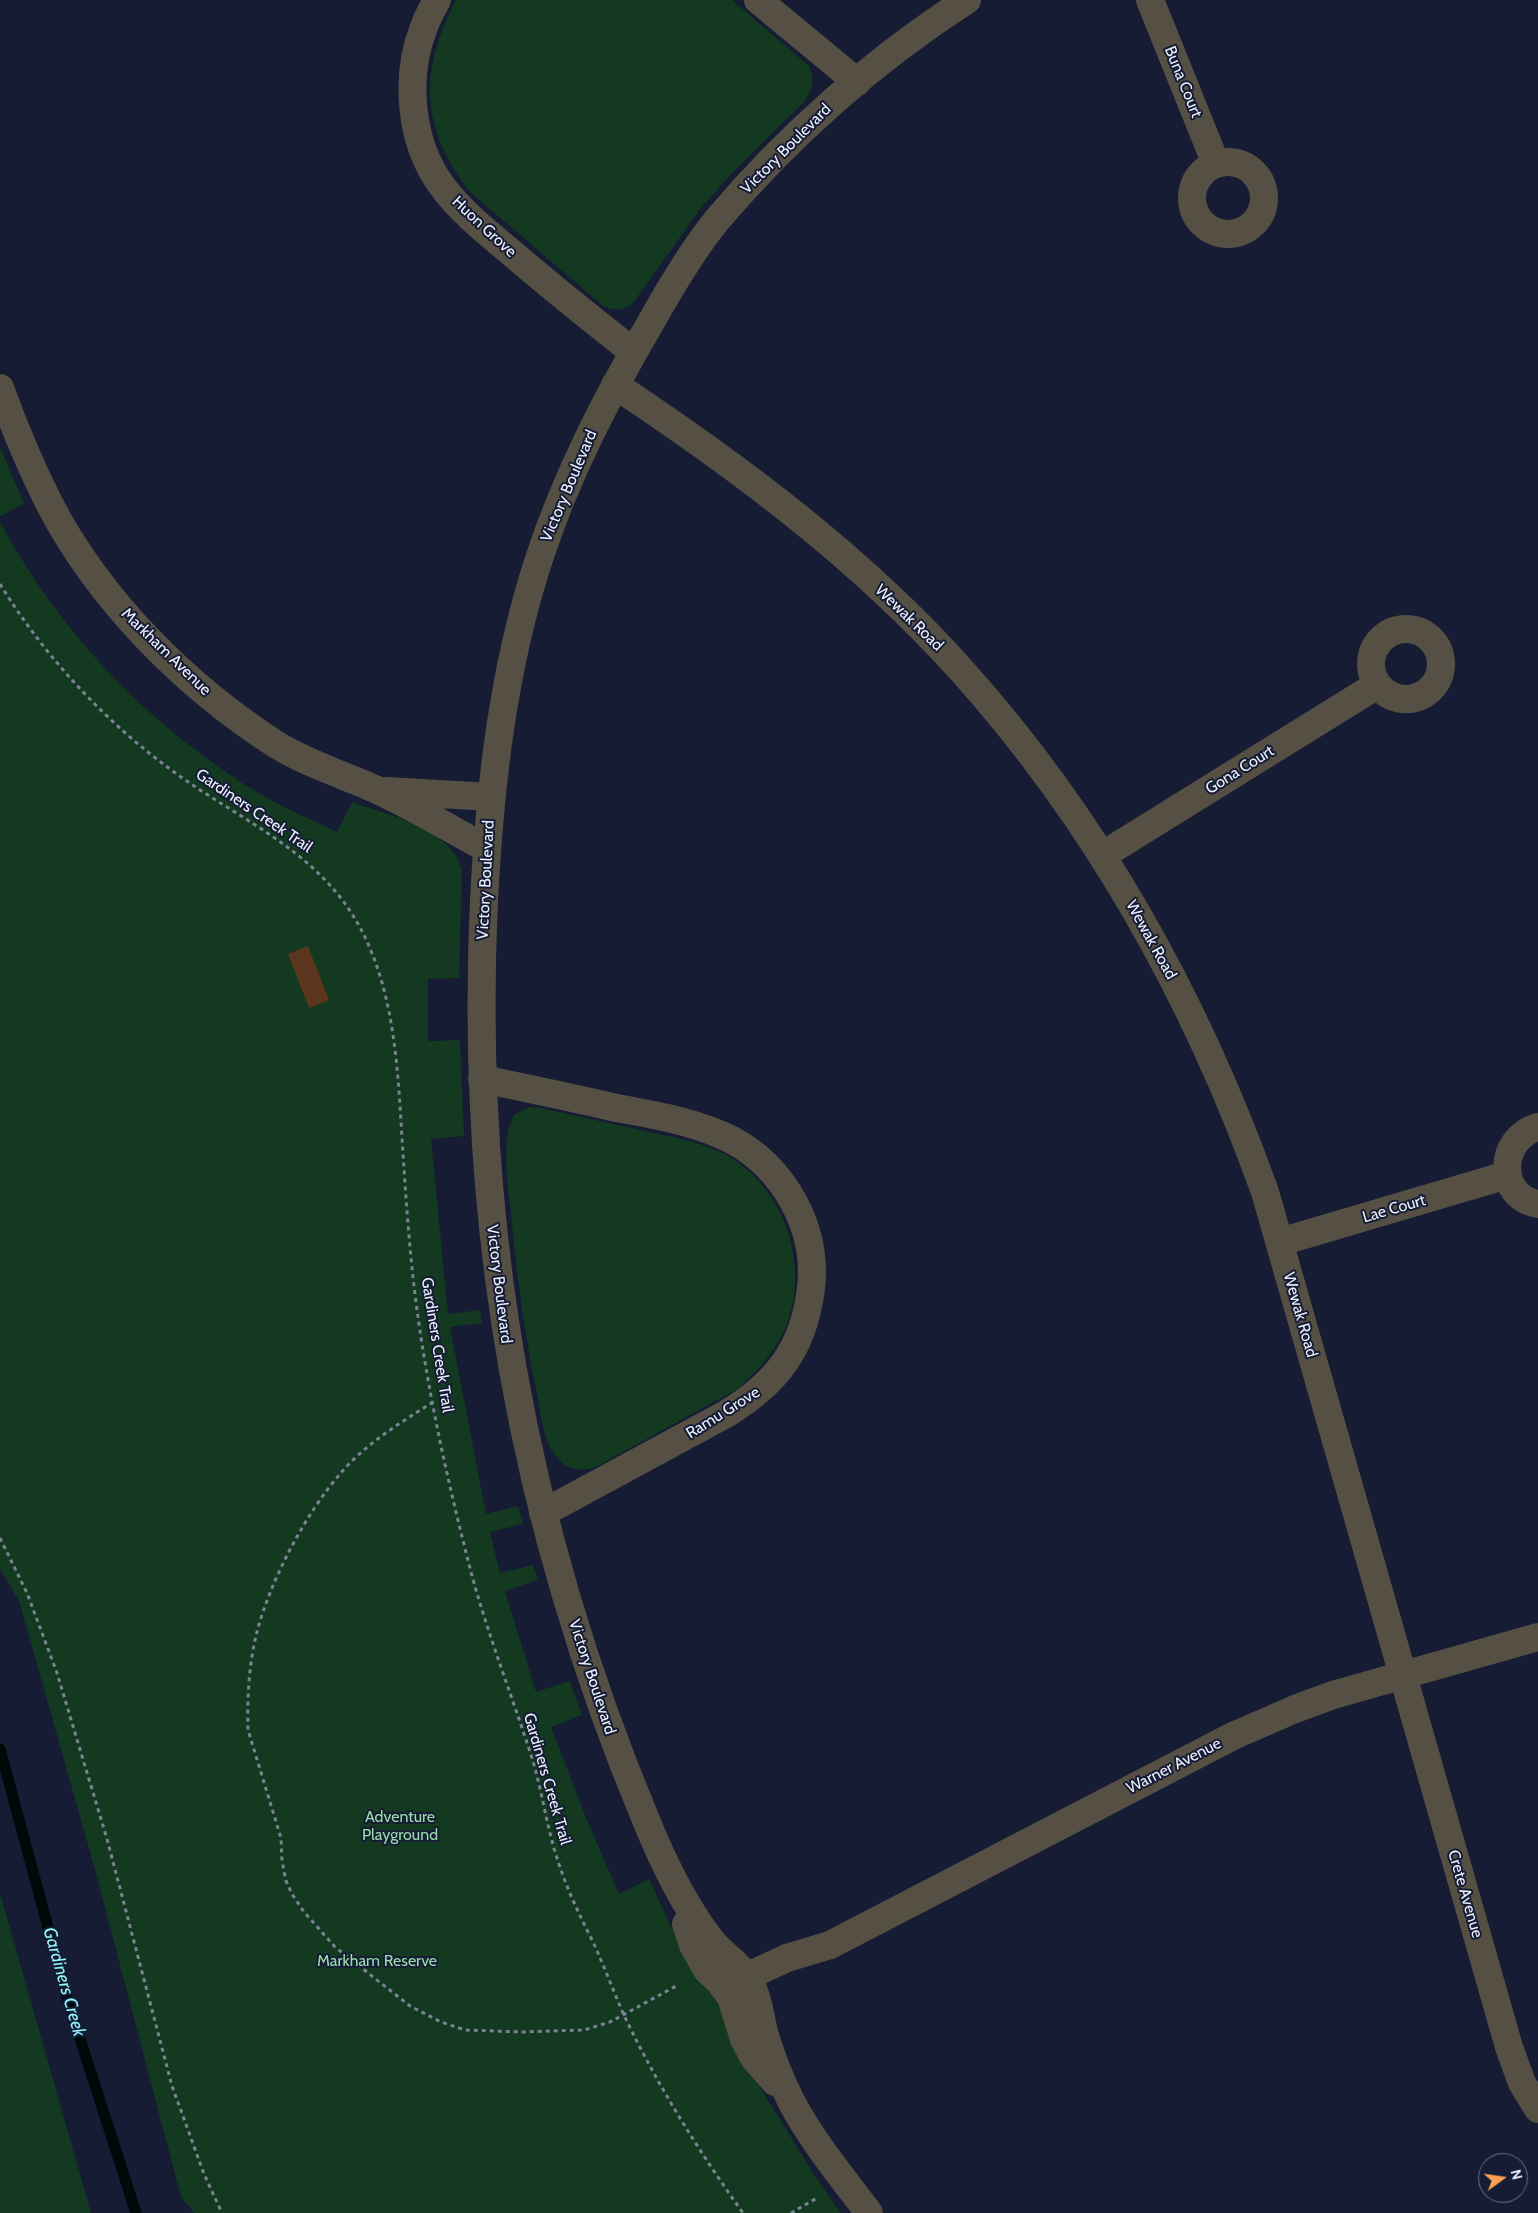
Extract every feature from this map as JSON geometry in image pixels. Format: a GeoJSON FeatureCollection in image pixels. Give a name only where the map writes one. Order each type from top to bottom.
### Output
{"type":"FeatureCollection","features":[{"type":"Feature","properties":{"kind":"street","name":"Huon Grove"},"geometry":{"type":"LineString","coordinates":[[437,0],[423,28],[414,66],[412,97],[416,128],[427,161],[441,185],[464,211],[562,296],[633,352]]}},
{"type":"Feature","properties":{"kind":"street"},"geometry":{"type":"LineString","coordinates":[[758,0],[857,82]]}},
{"type":"Feature","properties":{"kind":"street","name":"Victory Boulevard"},"geometry":{"type":"LineString","coordinates":[[745,1989],[707,1970],[693,1944],[680,1896],[613,1740],[587,1667],[543,1513],[521,1420],[500,1303],[488,1183],[482,1079],[482,944],[492,797],[501,721],[511,667],[539,558],[562,496],[588,438],[633,352],[682,269],[714,223],[761,171],[806,127],[857,82],[930,24],[968,0]]}},
{"type":"Feature","properties":{"kind":"street","name":"Buna Court"},"geometry":{"type":"LineString","coordinates":[[1150,0],[1216,164]]}},
{"type":"Feature","properties":{"kind":"street","name":"Wewak Road"},"geometry":{"type":"LineString","coordinates":[[615,385],[728,462],[809,526],[922,630],[963,671],[1016,736],[1067,802],[1103,855],[1163,959],[1197,1025],[1253,1158],[1280,1242],[1402,1676]]}},
{"type":"Feature","properties":{"kind":"street","name":"Markham Avenue"},"geometry":{"type":"LineString","coordinates":[[0,388],[21,445],[50,504],[83,558],[114,602],[148,640],[193,682],[278,746],[378,791],[487,849]]}},
{"type":"Feature","properties":{"kind":"street","name":"Gona Court"},"geometry":{"type":"LineString","coordinates":[[1103,855],[1377,685]]}},
{"type":"Feature","properties":{"kind":"street","name":"Markham Avenue"},"geometry":{"type":"LineString","coordinates":[[378,791],[492,797]]}},
{"type":"Feature","properties":{"kind":"street","name":"Ramu Grove"},"geometry":{"type":"LineString","coordinates":[[482,1079],[686,1123],[732,1140],[755,1155],[776,1175],[792,1198],[802,1219],[808,1240],[812,1284],[809,1308],[800,1335],[788,1359],[767,1385],[749,1400],[718,1418],[543,1513]]}},
{"type":"Feature","properties":{"kind":"street"},"geometry":{"type":"LineString","coordinates":[[1538,1127],[1525,1132],[1516,1140],[1509,1150],[1507,1163],[1507,1176],[1513,1188],[1522,1198],[1538,1204]]}},
{"type":"Feature","properties":{"kind":"street","name":"Lae Court"},"geometry":{"type":"LineString","coordinates":[[1280,1242],[1507,1176]]}},
{"type":"Feature","properties":{"kind":"street","name":"Warner Avenue"},"geometry":{"type":"LineString","coordinates":[[745,1989],[786,1958],[830,1945],[1233,1736],[1310,1703],[1538,1637]]}},
{"type":"Feature","properties":{"kind":"street","name":"Crete Avenue"},"geometry":{"type":"LineString","coordinates":[[1402,1676],[1509,2047],[1522,2083],[1538,2109]]}},
{"type":"Feature","properties":{"kind":"street","name":"Victory Boulevard"},"geometry":{"type":"LineString","coordinates":[[680,1896],[715,1945],[740,1967],[745,1989],[744,2039],[754,2058],[790,2099],[812,2136],[869,2213]]}},
{"type":"Feature","properties":{"kind":"path","name":"Gardiners Creek Trail"},"geometry":{"type":"LineString","coordinates":[[0,584],[13,605],[60,666],[93,702],[164,765],[273,836],[312,865],[328,882],[357,920],[381,977],[392,1030],[413,1282],[423,1352],[433,1402],[472,1574],[532,1759],[549,1833],[574,1906],[594,1944],[624,2014],[676,2111],[743,2213]]}},
{"type":"Feature","properties":{"kind":"path"},"geometry":{"type":"LineString","coordinates":[[433,1402],[398,1424],[340,1473],[302,1530],[279,1574],[262,1616],[254,1648],[248,1730],[282,1838],[282,1861],[286,1881],[292,1894],[304,1912],[335,1946],[410,2006],[441,2022],[465,2030],[491,2032],[584,2030],[599,2027],[707,1970]]}},
{"type":"Feature","properties":{"kind":"path"},"geometry":{"type":"LineString","coordinates":[[0,1538],[27,1593],[57,1673],[107,1839],[172,2086],[204,2174],[222,2213]]}},
{"type":"Feature","properties":{"kind":"green space"},"geometry":{"type":"Polygon","coordinates":[[[456,0],[732,0],[809,66],[812,85],[804,102],[734,171],[701,208],[633,303],[622,309],[610,308],[602,305],[469,191],[441,144],[430,98],[431,75],[444,26],[456,0]]]}},
{"type":"Feature","properties":{"kind":"green space"},"geometry":{"type":"Polygon","coordinates":[[[0,447],[24,503],[0,517],[0,447]]]}},
{"type":"Feature","properties":{"kind":"green space","name":"Markham Reserve"},"geometry":{"type":"Polygon","coordinates":[[[0,522],[52,604],[82,642],[114,678],[148,711],[185,742],[265,797],[337,832],[352,802],[401,819],[434,834],[457,857],[462,872],[459,978],[428,979],[428,1041],[460,1040],[464,1136],[431,1139],[448,1314],[480,1310],[482,1323],[450,1327],[486,1514],[518,1506],[523,1524],[490,1532],[500,1573],[533,1565],[538,1580],[505,1591],[536,1692],[570,1681],[582,1715],[551,1727],[586,1818],[619,1894],[649,1879],[682,1950],[721,1998],[740,2055],[815,2176],[841,2213],[194,2213],[181,2197],[94,1866],[19,1601],[0,1569],[0,522]]]}},
{"type":"Feature","properties":{"kind":"green space"},"geometry":{"type":"Polygon","coordinates":[[[530,1107],[675,1138],[718,1151],[740,1164],[759,1182],[775,1203],[786,1227],[793,1252],[795,1279],[793,1304],[785,1329],[771,1353],[753,1375],[739,1388],[590,1469],[574,1469],[564,1464],[556,1456],[548,1442],[541,1418],[525,1327],[515,1259],[506,1153],[508,1131],[514,1115],[530,1107]]]}},
{"type":"Feature","properties":{"kind":"green space"},"geometry":{"type":"Polygon","coordinates":[[[0,1893],[91,2213],[0,2213],[0,1893]]]}},
{"type":"Feature","properties":{"kind":"building"},"geometry":{"type":"Polygon","coordinates":[[[308,946],[329,1000],[309,1008],[288,954],[308,946]]]}},
{"type":"Feature","properties":{"kind":"waterway","name":"Gardiners Creek"},"geometry":{"type":"LineString","coordinates":[[0,1749],[67,1998],[136,2213]]}},
{"type":"Feature","properties":{"kind":"park label","name":"Adventure Playground"},"geometry":{"type":"Point","coordinates":[400,1826]}}]}
